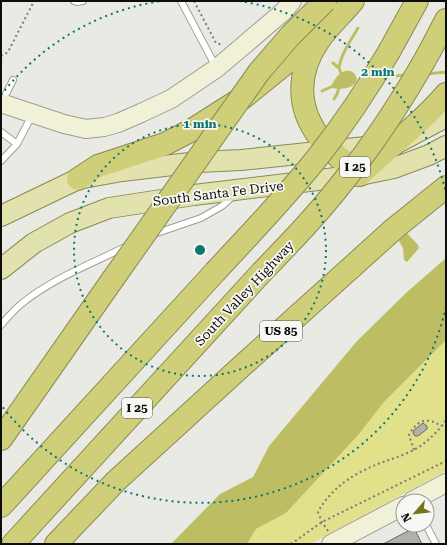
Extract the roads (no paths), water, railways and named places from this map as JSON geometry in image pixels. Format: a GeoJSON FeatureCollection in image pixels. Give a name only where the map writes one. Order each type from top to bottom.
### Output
{"type":"FeatureCollection","features":[{"type":"Feature","properties":{"kind":"highway"},"geometry":{"type":"LineString","coordinates":[[1,439],[259,72],[286,40],[325,1]]}},
{"type":"Feature","properties":{"kind":"highway"},"geometry":{"type":"LineString","coordinates":[[78,179],[98,166],[166,144],[192,130],[244,97],[320,38],[353,1]]}},
{"type":"Feature","properties":{"kind":"highway","name":"I 25"},"geometry":{"type":"LineString","coordinates":[[1,506],[281,200],[316,159],[361,98],[418,1]]}},
{"type":"Feature","properties":{"kind":"highway","name":"South Valley Highway"},"geometry":{"type":"LineString","coordinates":[[13,544],[325,204],[361,159],[394,111],[431,49],[446,20]]}},
{"type":"Feature","properties":{"kind":"highway"},"geometry":{"type":"LineString","coordinates":[[320,38],[309,58],[305,70],[302,90],[304,111],[320,139],[360,175],[397,143],[446,94]]}},
{"type":"Feature","properties":{"kind":"highway","name":"US 85"},"geometry":{"type":"LineString","coordinates":[[56,544],[126,472],[242,364],[396,228],[446,187]]}},
{"type":"Feature","properties":{"kind":"main road"},"geometry":{"type":"LineString","coordinates":[[1,216],[78,179],[122,171],[198,162],[241,160],[397,143],[446,117]]}},
{"type":"Feature","properties":{"kind":"main road","name":"South Santa Fe Drive"},"geometry":{"type":"LineString","coordinates":[[1,269],[34,243],[70,223],[109,208],[360,175],[394,168],[429,155],[446,146]]}},
{"type":"Feature","properties":{"kind":"street"},"geometry":{"type":"LineString","coordinates":[[1,103],[64,124],[86,129],[104,127],[141,113],[171,99],[217,68],[284,11],[292,1]]}},
{"type":"Feature","properties":{"kind":"street"},"geometry":{"type":"LineString","coordinates":[[428,493],[446,483]]}},
{"type":"Feature","properties":{"kind":"street"},"geometry":{"type":"LineString","coordinates":[[343,541],[395,511]]}},
{"type":"Feature","properties":{"kind":"lane"},"geometry":{"type":"LineString","coordinates":[[74,1],[83,1]]}},
{"type":"Feature","properties":{"kind":"lane"},"geometry":{"type":"LineString","coordinates":[[181,1],[217,68]]}},
{"type":"Feature","properties":{"kind":"lane"},"geometry":{"type":"LineString","coordinates":[[1,103],[13,80]]}},
{"type":"Feature","properties":{"kind":"lane"},"geometry":{"type":"LineString","coordinates":[[2,158],[17,144],[33,113]]}},
{"type":"Feature","properties":{"kind":"lane"},"geometry":{"type":"LineString","coordinates":[[1,132],[17,144]]}},
{"type":"Feature","properties":{"kind":"lane"},"geometry":{"type":"LineString","coordinates":[[1,325],[19,306],[37,292],[60,279],[158,232],[201,218],[222,206],[240,190]]}},
{"type":"Feature","properties":{"kind":"lane"},"geometry":{"type":"LineString","coordinates":[[430,533],[436,544]]}},
{"type":"Feature","properties":{"kind":"waterway"},"geometry":{"type":"LineString","coordinates":[[339,68],[344,52],[358,28]]}},
{"type":"Feature","properties":{"kind":"waterway"},"geometry":{"type":"LineString","coordinates":[[333,63],[339,68],[341,73]]}},
{"type":"Feature","properties":{"kind":"waterway"},"geometry":{"type":"LineString","coordinates":[[426,74],[446,72]]}},
{"type":"Feature","properties":{"kind":"waterway"},"geometry":{"type":"LineString","coordinates":[[384,77],[407,75]]}},
{"type":"Feature","properties":{"kind":"waterway"},"geometry":{"type":"LineString","coordinates":[[322,91],[331,87]]}},
{"type":"Feature","properties":{"kind":"waterway"},"geometry":{"type":"LineString","coordinates":[[334,99],[339,88]]}}]}
